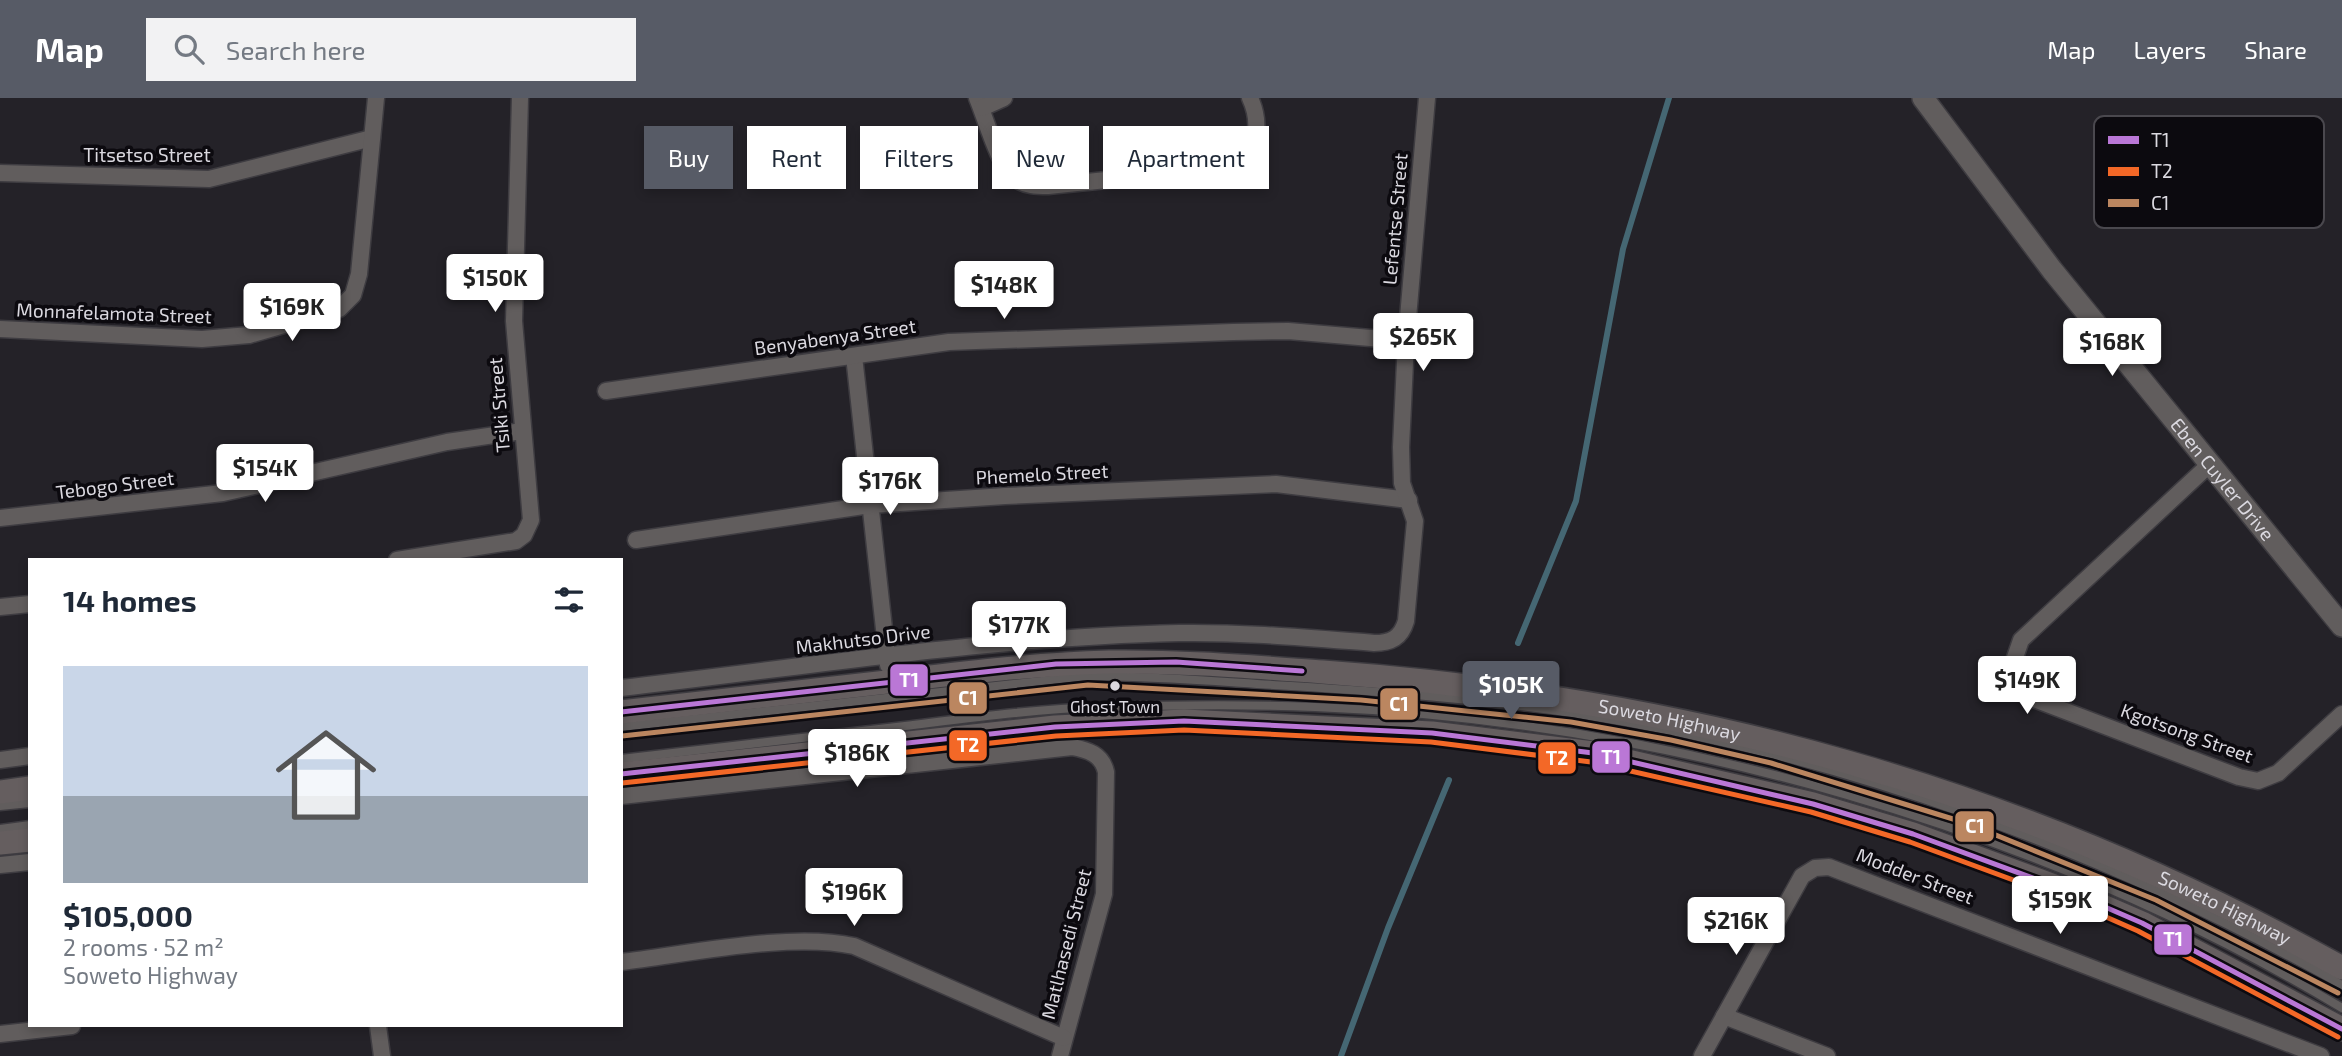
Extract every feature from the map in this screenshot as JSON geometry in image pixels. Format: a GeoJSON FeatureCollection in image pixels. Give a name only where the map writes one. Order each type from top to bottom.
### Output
{"type":"FeatureCollection","features":[{"type":"Feature","properties":{"kind":"main road","name":"Soweto Highway"},"geometry":{"type":"LineString","coordinates":[[623,712],[1056,664],[1176,662],[1399,678],[1594,702],[1680,719],[1833,756],[1964,797],[2085,843],[2187,887],[2342,968]]}},
{"type":"Feature","properties":{"kind":"main road"},"geometry":{"type":"LineString","coordinates":[[623,774],[1055,727],[1184,721],[1432,733],[1592,752],[1813,804],[1913,834],[2068,891],[2142,923],[2342,1029]]}},
{"type":"Feature","properties":{"kind":"main road"},"geometry":{"type":"LineString","coordinates":[[0,792],[28,789]]}},
{"type":"Feature","properties":{"kind":"main road"},"geometry":{"type":"LineString","coordinates":[[0,843],[28,840]]}},
{"type":"Feature","properties":{"kind":"street","name":"Monnafelamota Street"},"geometry":{"type":"LineString","coordinates":[[0,329],[202,340],[249,335],[339,309],[353,295],[359,274],[376,98]]}},
{"type":"Feature","properties":{"kind":"street","name":"Tsiki Street"},"geometry":{"type":"LineString","coordinates":[[410,558],[516,541],[524,535],[531,520],[514,307],[520,98]]}},
{"type":"Feature","properties":{"kind":"street"},"geometry":{"type":"LineString","coordinates":[[1004,98],[979,103],[1006,168],[1015,179],[1029,186],[1056,186],[1233,167],[1248,153],[1256,134],[1257,118],[1250,98]]}},
{"type":"Feature","properties":{"kind":"street","name":"Lefentse Street"},"geometry":{"type":"LineString","coordinates":[[1401,634],[1407,615],[1415,528],[1414,513],[1402,483],[1406,341],[1427,98]]}},
{"type":"Feature","properties":{"kind":"street","name":"Eben Cuyler Drive"},"geometry":{"type":"LineString","coordinates":[[1923,98],[2052,270],[2342,626]]}},
{"type":"Feature","properties":{"kind":"street","name":"Titsetso Street"},"geometry":{"type":"LineString","coordinates":[[0,173],[209,179],[372,138]]}},
{"type":"Feature","properties":{"kind":"street","name":"Benyabenya Street"},"geometry":{"type":"LineString","coordinates":[[606,391],[949,342],[1085,335],[1287,331],[1406,341]]}},
{"type":"Feature","properties":{"kind":"street"},"geometry":{"type":"LineString","coordinates":[[855,356],[889,682]]}},
{"type":"Feature","properties":{"kind":"street","name":"Tebogo Street"},"geometry":{"type":"LineString","coordinates":[[0,518],[223,494],[447,442],[522,431]]}},
{"type":"Feature","properties":{"kind":"street","name":"Kgotsong Street"},"geometry":{"type":"LineString","coordinates":[[2210,464],[2021,640],[2010,672],[2013,687],[2039,701],[2239,777],[2258,781],[2278,773],[2342,714]]}},
{"type":"Feature","properties":{"kind":"street","name":"Phemelo Street"},"geometry":{"type":"LineString","coordinates":[[636,540],[870,505],[1005,496],[1276,484],[1409,500]]}},
{"type":"Feature","properties":{"kind":"street"},"geometry":{"type":"LineString","coordinates":[[0,607],[28,604]]}},
{"type":"Feature","properties":{"kind":"street","name":"Makhutso Drive"},"geometry":{"type":"LineString","coordinates":[[623,688],[1019,642],[1179,633],[1258,634],[1374,643],[1389,642],[1401,634]]}},
{"type":"Feature","properties":{"kind":"street","name":"Matlhasedi Street"},"geometry":{"type":"LineString","coordinates":[[623,796],[1072,747],[1093,753],[1101,760],[1107,772],[1106,881],[1060,1056]]}},
{"type":"Feature","properties":{"kind":"street"},"geometry":{"type":"LineString","coordinates":[[0,760],[28,756]]}},
{"type":"Feature","properties":{"kind":"street"},"geometry":{"type":"LineString","coordinates":[[0,865],[28,862]]}},
{"type":"Feature","properties":{"kind":"street","name":"Modder Street"},"geometry":{"type":"LineString","coordinates":[[1702,1056],[1802,876],[1815,868],[1829,867],[2322,1056]]}},
{"type":"Feature","properties":{"kind":"street"},"geometry":{"type":"LineString","coordinates":[[623,962],[804,941],[854,946],[1064,1038]]}},
{"type":"Feature","properties":{"kind":"street"},"geometry":{"type":"LineString","coordinates":[[1724,1016],[1827,1056]]}},
{"type":"Feature","properties":{"kind":"street"},"geometry":{"type":"LineString","coordinates":[[0,1034],[63,1027]]}},
{"type":"Feature","properties":{"kind":"street"},"geometry":{"type":"LineString","coordinates":[[378,1027],[382,1056]]}},
{"type":"Feature","properties":{"kind":"lane","name":"Soweto Highway"},"geometry":{"type":"LineString","coordinates":[[623,727],[1088,676],[1133,676],[1456,699],[1573,713],[1702,738],[1860,779],[1951,809],[2026,836],[2172,898],[2258,938],[2342,985]]}},
{"type":"Feature","properties":{"kind":"lane","name":"Soweto Highway"},"geometry":{"type":"LineString","coordinates":[[623,758],[997,715],[1096,708],[1317,707],[1521,727],[1611,741],[1723,764],[1917,818],[2085,880],[2180,924],[2342,1008]]}},
{"type":"Feature","properties":{"kind":"lane"},"geometry":{"type":"LineString","coordinates":[[0,806],[28,803]]}},
{"type":"Feature","properties":{"kind":"lane"},"geometry":{"type":"LineString","coordinates":[[0,829],[28,825]]}},
{"type":"Feature","properties":{"kind":"waterway"},"geometry":{"type":"LineString","coordinates":[[1518,643],[1576,501],[1623,249],[1669,98]]}},
{"type":"Feature","properties":{"kind":"waterway"},"geometry":{"type":"LineString","coordinates":[[1341,1056],[1388,928],[1449,780]]}},
{"type":"Feature","properties":{"kind":"transit line","name":"T1"},"geometry":{"type":"LineString","coordinates":[[623,712],[1056,664],[1176,662],[1302,671]]}},
{"type":"Feature","properties":{"kind":"transit line","name":"C1"},"geometry":{"type":"LineString","coordinates":[[623,736],[1088,685],[1361,700],[1571,722],[1671,740],[1771,763],[1966,823],[2156,900],[2338,993]]}},
{"type":"Feature","properties":{"kind":"transit line","name":"T1"},"geometry":{"type":"LineString","coordinates":[[623,774],[1055,727],[1184,721],[1432,733],[1593,753],[1813,804],[1913,834],[2068,891],[2142,923],[2342,1029]]}},
{"type":"Feature","properties":{"kind":"transit line","name":"T2"},"geometry":{"type":"LineString","coordinates":[[623,783],[1056,736],[1184,730],[1431,742],[1591,762],[1811,812],[1910,842],[2065,899],[2138,931],[2338,1037]]}},
{"type":"Feature","properties":{"kind":"place","name":"Ghost Town"},"geometry":{"type":"Point","coordinates":[1115,686]}}]}
